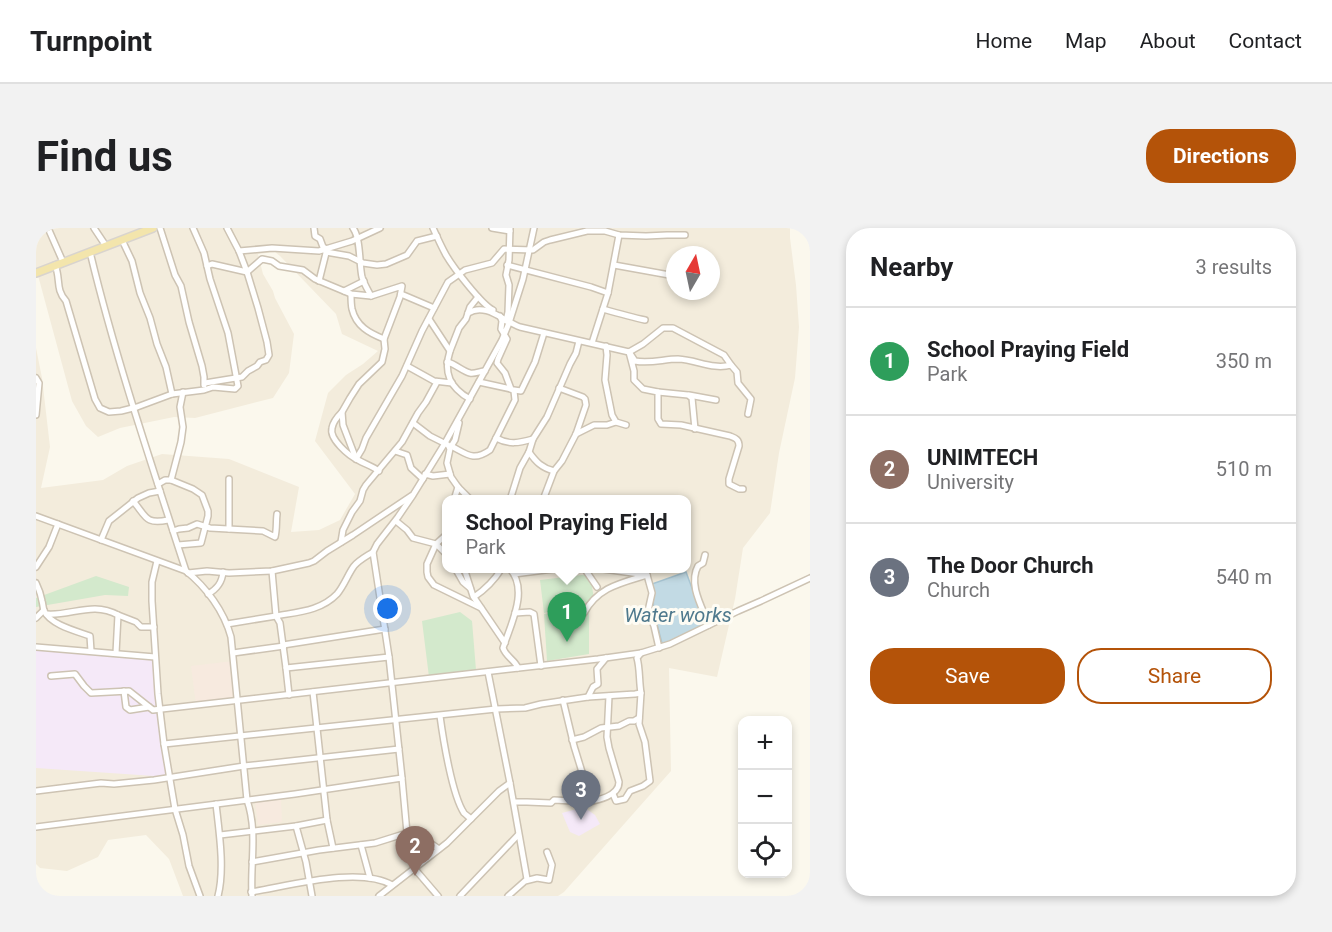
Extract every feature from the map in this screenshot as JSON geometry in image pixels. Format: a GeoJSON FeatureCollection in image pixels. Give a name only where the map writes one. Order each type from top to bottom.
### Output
{"type":"FeatureCollection","features":[{"type":"Feature","properties":{"kind":"main road"},"geometry":{"type":"LineString","coordinates":[[36,273],[153,228]]}},
{"type":"Feature","properties":{"kind":"street"},"geometry":{"type":"LineString","coordinates":[[48,228],[63,262]]}},
{"type":"Feature","properties":{"kind":"street"},"geometry":{"type":"LineString","coordinates":[[94,228],[106,246]]}},
{"type":"Feature","properties":{"kind":"street"},"geometry":{"type":"LineString","coordinates":[[160,228],[175,275],[181,286],[207,386]]}},
{"type":"Feature","properties":{"kind":"street"},"geometry":{"type":"LineString","coordinates":[[193,228],[204,253],[228,333],[237,378],[236,388],[207,386]]}},
{"type":"Feature","properties":{"kind":"street"},"geometry":{"type":"LineString","coordinates":[[55,265],[60,294],[69,310],[97,404],[104,411],[109,412],[135,408],[172,394],[201,390],[216,380],[242,377],[260,362],[266,360],[269,355],[247,272],[227,228]]}},
{"type":"Feature","properties":{"kind":"street"},"geometry":{"type":"LineString","coordinates":[[314,228],[315,236],[320,239],[326,251],[319,281]]}},
{"type":"Feature","properties":{"kind":"street"},"geometry":{"type":"LineString","coordinates":[[353,228],[357,235],[362,276],[371,296]]}},
{"type":"Feature","properties":{"kind":"street"},"geometry":{"type":"LineString","coordinates":[[326,251],[352,242],[380,228]]}},
{"type":"Feature","properties":{"kind":"street"},"geometry":{"type":"LineString","coordinates":[[433,228],[445,254],[459,273],[487,307],[506,321]]}},
{"type":"Feature","properties":{"kind":"street"},"geometry":{"type":"LineString","coordinates":[[466,495],[450,474],[447,463],[449,446],[458,421],[504,334],[508,312],[509,285],[506,275],[510,230],[492,228]]}},
{"type":"Feature","properties":{"kind":"street"},"geometry":{"type":"LineString","coordinates":[[413,423],[430,436],[471,456],[480,456],[490,450],[515,400],[505,373],[497,361],[507,339],[501,329],[521,288],[534,228]]}},
{"type":"Feature","properties":{"kind":"street"},"geometry":{"type":"LineString","coordinates":[[356,459],[407,366],[448,282],[459,273],[492,263],[504,249],[533,250],[544,242],[578,233],[601,231],[619,235],[686,236]]}},
{"type":"Feature","properties":{"kind":"street"},"geometry":{"type":"LineString","coordinates":[[592,343],[608,293],[619,235]]}},
{"type":"Feature","properties":{"kind":"street"},"geometry":{"type":"LineString","coordinates":[[239,251],[272,248],[326,251],[349,256],[371,265],[386,264],[407,255],[417,241],[437,236]]}},
{"type":"Feature","properties":{"kind":"street"},"geometry":{"type":"LineString","coordinates":[[122,240],[132,261],[140,293],[166,367],[172,394]]}},
{"type":"Feature","properties":{"kind":"street"},"geometry":{"type":"LineString","coordinates":[[254,250],[262,259],[272,261],[279,266],[303,270],[311,277],[351,294],[371,296],[403,286],[384,339],[385,350],[382,362],[360,384],[332,426],[331,433],[343,449],[379,471]]}},
{"type":"Feature","properties":{"kind":"street"},"geometry":{"type":"LineString","coordinates":[[90,252],[102,300],[168,520],[187,572],[218,608],[231,637],[247,800],[252,814],[251,894],[338,878],[370,878],[392,885]]}},
{"type":"Feature","properties":{"kind":"street"},"geometry":{"type":"LineString","coordinates":[[247,272],[262,259]]}},
{"type":"Feature","properties":{"kind":"street"},"geometry":{"type":"LineString","coordinates":[[207,266],[212,264],[247,272]]}},
{"type":"Feature","properties":{"kind":"street"},"geometry":{"type":"LineString","coordinates":[[507,265],[591,286],[608,293]]}},
{"type":"Feature","properties":{"kind":"street"},"geometry":{"type":"LineString","coordinates":[[614,265],[666,274]]}},
{"type":"Feature","properties":{"kind":"street"},"geometry":{"type":"LineString","coordinates":[[344,291],[364,281]]}},
{"type":"Feature","properties":{"kind":"street"},"geometry":{"type":"LineString","coordinates":[[351,294],[352,307],[358,323],[368,333],[384,339]]}},
{"type":"Feature","properties":{"kind":"street"},"geometry":{"type":"LineString","coordinates":[[401,294],[434,308]]}},
{"type":"Feature","properties":{"kind":"street"},"geometry":{"type":"LineString","coordinates":[[470,399],[452,383],[447,362],[459,328],[478,297]]}},
{"type":"Feature","properties":{"kind":"street"},"geometry":{"type":"LineString","coordinates":[[468,313],[483,309],[519,327],[629,352],[643,345],[663,328],[673,328],[724,355],[737,372],[738,383],[751,399],[748,414]]}},
{"type":"Feature","properties":{"kind":"street"},"geometry":{"type":"LineString","coordinates":[[603,309],[630,318],[645,320]]}},
{"type":"Feature","properties":{"kind":"street"},"geometry":{"type":"LineString","coordinates":[[429,319],[450,351]]}},
{"type":"Feature","properties":{"kind":"street"},"geometry":{"type":"LineString","coordinates":[[479,382],[520,391],[535,362],[544,333]]}},
{"type":"Feature","properties":{"kind":"street"},"geometry":{"type":"LineString","coordinates":[[512,495],[520,468],[533,439],[547,417],[576,353],[579,341]]}},
{"type":"Feature","properties":{"kind":"street"},"geometry":{"type":"LineString","coordinates":[[606,346],[605,380],[612,415],[616,422]]}},
{"type":"Feature","properties":{"kind":"street"},"geometry":{"type":"LineString","coordinates":[[629,352],[635,361],[643,363],[678,359],[714,367],[731,365]]}},
{"type":"Feature","properties":{"kind":"street"},"geometry":{"type":"LineString","coordinates":[[629,352],[634,380],[643,389],[716,400]]}},
{"type":"Feature","properties":{"kind":"street"},"geometry":{"type":"LineString","coordinates":[[447,362],[469,373],[485,371]]}},
{"type":"Feature","properties":{"kind":"street"},"geometry":{"type":"LineString","coordinates":[[407,366],[437,382],[452,383]]}},
{"type":"Feature","properties":{"kind":"street"},"geometry":{"type":"LineString","coordinates":[[36,378],[39,383],[36,415]]}},
{"type":"Feature","properties":{"kind":"street"},"geometry":{"type":"LineString","coordinates":[[341,542],[343,530],[360,501],[363,490],[402,442],[437,382]]}},
{"type":"Feature","properties":{"kind":"street"},"geometry":{"type":"LineString","coordinates":[[545,495],[554,471],[576,434],[586,401],[583,397],[559,388]]}},
{"type":"Feature","properties":{"kind":"street"},"geometry":{"type":"LineString","coordinates":[[171,480],[181,442],[183,427],[180,407],[183,392]]}},
{"type":"Feature","properties":{"kind":"street"},"geometry":{"type":"LineString","coordinates":[[658,392],[658,419],[661,424],[681,425],[729,436],[739,441],[740,446],[729,484],[743,489]]}},
{"type":"Feature","properties":{"kind":"street"},"geometry":{"type":"LineString","coordinates":[[688,395],[692,398],[695,429]]}},
{"type":"Feature","properties":{"kind":"street"},"geometry":{"type":"LineString","coordinates":[[342,412],[343,425],[356,459]]}},
{"type":"Feature","properties":{"kind":"street"},"geometry":{"type":"LineString","coordinates":[[576,434],[594,425],[616,422],[626,425]]}},
{"type":"Feature","properties":{"kind":"street"},"geometry":{"type":"LineString","coordinates":[[496,438],[511,443],[533,439]]}},
{"type":"Feature","properties":{"kind":"street"},"geometry":{"type":"LineString","coordinates":[[438,896],[414,868],[407,835],[389,657],[374,552],[377,544],[396,521],[424,477],[449,446]]}},
{"type":"Feature","properties":{"kind":"street"},"geometry":{"type":"LineString","coordinates":[[395,451],[407,455],[411,468],[424,477],[450,474]]}},
{"type":"Feature","properties":{"kind":"street"},"geometry":{"type":"LineString","coordinates":[[529,452],[539,465],[554,471]]}},
{"type":"Feature","properties":{"kind":"street"},"geometry":{"type":"LineString","coordinates":[[229,479],[229,529]]}},
{"type":"Feature","properties":{"kind":"street"},"geometry":{"type":"LineString","coordinates":[[101,540],[109,521],[133,501],[159,488],[165,480],[171,480],[202,495],[208,511],[201,543],[178,545]]}},
{"type":"Feature","properties":{"kind":"street"},"geometry":{"type":"LineString","coordinates":[[456,495],[458,487]]}},
{"type":"Feature","properties":{"kind":"street"},"geometry":{"type":"LineString","coordinates":[[36,516],[187,572],[272,571],[314,561],[413,495]]}},
{"type":"Feature","properties":{"kind":"street"},"geometry":{"type":"LineString","coordinates":[[133,501],[142,514],[151,520],[160,522],[168,520]]}},
{"type":"Feature","properties":{"kind":"street"},"geometry":{"type":"LineString","coordinates":[[172,531],[197,524],[269,534],[275,528],[277,514]]}},
{"type":"Feature","properties":{"kind":"street"},"geometry":{"type":"LineString","coordinates":[[396,521],[413,538],[436,544],[442,549]]}},
{"type":"Feature","properties":{"kind":"street"},"geometry":{"type":"LineString","coordinates":[[36,567],[49,547],[58,524]]}},
{"type":"Feature","properties":{"kind":"street"},"geometry":{"type":"LineString","coordinates":[[442,539],[436,544],[426,568],[431,582],[481,608]]}},
{"type":"Feature","properties":{"kind":"street"},"geometry":{"type":"LineString","coordinates":[[227,624],[313,609],[324,605],[338,593],[354,566],[374,552]]}},
{"type":"Feature","properties":{"kind":"street"},"geometry":{"type":"LineString","coordinates":[[705,555],[704,563],[698,566],[694,586],[709,625]]}},
{"type":"Feature","properties":{"kind":"street"},"geometry":{"type":"LineString","coordinates":[[157,561],[152,582],[155,657],[164,744],[175,809],[189,866],[200,896]]}},
{"type":"Feature","properties":{"kind":"street"},"geometry":{"type":"LineString","coordinates":[[272,571],[276,616],[280,623],[289,695]]}},
{"type":"Feature","properties":{"kind":"street"},"geometry":{"type":"LineString","coordinates":[[208,594],[220,584],[223,572]]}},
{"type":"Feature","properties":{"kind":"street"},"geometry":{"type":"LineString","coordinates":[[458,573],[470,588]]}},
{"type":"Feature","properties":{"kind":"street"},"geometry":{"type":"LineString","coordinates":[[467,573],[474,597],[505,643]]}},
{"type":"Feature","properties":{"kind":"street"},"geometry":{"type":"LineString","coordinates":[[474,597],[486,589],[499,573]]}},
{"type":"Feature","properties":{"kind":"street"},"geometry":{"type":"LineString","coordinates":[[518,668],[504,651],[513,624],[518,590],[514,574],[520,573]]}},
{"type":"Feature","properties":{"kind":"street"},"geometry":{"type":"LineString","coordinates":[[587,573],[597,588]]}},
{"type":"Feature","properties":{"kind":"street"},"geometry":{"type":"LineString","coordinates":[[631,573],[647,575]]}},
{"type":"Feature","properties":{"kind":"street"},"geometry":{"type":"LineString","coordinates":[[647,575],[652,593],[648,611],[659,648]]}},
{"type":"Feature","properties":{"kind":"street"},"geometry":{"type":"LineString","coordinates":[[584,613],[600,592],[619,583],[647,575]]}},
{"type":"Feature","properties":{"kind":"street"},"geometry":{"type":"LineString","coordinates":[[51,676],[75,674],[92,693],[129,691],[148,707],[160,710],[606,658],[641,653],[683,639],[810,578]]}},
{"type":"Feature","properties":{"kind":"street"},"geometry":{"type":"LineString","coordinates":[[36,583],[45,612],[57,623],[90,636],[91,651]]}},
{"type":"Feature","properties":{"kind":"street"},"geometry":{"type":"LineString","coordinates":[[36,618],[45,612],[104,610],[136,622],[141,627],[154,627]]}},
{"type":"Feature","properties":{"kind":"street"},"geometry":{"type":"LineString","coordinates":[[515,613],[530,612],[535,616],[541,666]]}},
{"type":"Feature","properties":{"kind":"street"},"geometry":{"type":"LineString","coordinates":[[116,653],[118,615]]}},
{"type":"Feature","properties":{"kind":"street"},"geometry":{"type":"LineString","coordinates":[[233,653],[385,629]]}},
{"type":"Feature","properties":{"kind":"street"},"geometry":{"type":"LineString","coordinates":[[36,647],[155,657]]}},
{"type":"Feature","properties":{"kind":"street"},"geometry":{"type":"LineString","coordinates":[[613,794],[616,801],[625,799],[630,791],[650,781],[646,747],[639,724],[641,693],[637,657],[641,653]]}},
{"type":"Feature","properties":{"kind":"street"},"geometry":{"type":"LineString","coordinates":[[286,668],[389,657]]}},
{"type":"Feature","properties":{"kind":"street"},"geometry":{"type":"LineString","coordinates":[[588,697],[597,684],[597,669],[606,658]]}},
{"type":"Feature","properties":{"kind":"street"},"geometry":{"type":"LineString","coordinates":[[488,672],[527,879]]}},
{"type":"Feature","properties":{"kind":"street"},"geometry":{"type":"LineString","coordinates":[[124,691],[126,707],[130,710],[148,707]]}},
{"type":"Feature","properties":{"kind":"street"},"geometry":{"type":"LineString","coordinates":[[313,692],[327,820],[333,848]]}},
{"type":"Feature","properties":{"kind":"street"},"geometry":{"type":"LineString","coordinates":[[164,744],[496,709],[525,708],[563,700],[641,693]]}},
{"type":"Feature","properties":{"kind":"street"},"geometry":{"type":"LineString","coordinates":[[514,802],[550,803],[554,800],[572,801],[575,804],[613,794],[619,788],[609,748],[609,696]]}},
{"type":"Feature","properties":{"kind":"street"},"geometry":{"type":"LineString","coordinates":[[563,700],[582,772],[587,802]]}},
{"type":"Feature","properties":{"kind":"street"},"geometry":{"type":"LineString","coordinates":[[440,716],[458,798],[464,813],[471,819]]}},
{"type":"Feature","properties":{"kind":"street"},"geometry":{"type":"LineString","coordinates":[[572,740],[608,726],[619,726],[639,718]]}},
{"type":"Feature","properties":{"kind":"street"},"geometry":{"type":"LineString","coordinates":[[36,791],[101,783],[114,784],[244,766],[399,749]]}},
{"type":"Feature","properties":{"kind":"street"},"geometry":{"type":"LineString","coordinates":[[36,827],[402,778]]}},
{"type":"Feature","properties":{"kind":"street"},"geometry":{"type":"LineString","coordinates":[[379,896],[447,843],[510,783]]}},
{"type":"Feature","properties":{"kind":"street"},"geometry":{"type":"LineString","coordinates":[[216,804],[220,835],[218,896]]}},
{"type":"Feature","properties":{"kind":"street"},"geometry":{"type":"LineString","coordinates":[[220,835],[327,820]]}},
{"type":"Feature","properties":{"kind":"street"},"geometry":{"type":"LineString","coordinates":[[296,826],[312,896]]}},
{"type":"Feature","properties":{"kind":"street"},"geometry":{"type":"LineString","coordinates":[[252,862],[361,845],[407,835],[420,838],[438,849]]}},
{"type":"Feature","properties":{"kind":"street"},"geometry":{"type":"LineString","coordinates":[[460,896],[518,835]]}},
{"type":"Feature","properties":{"kind":"street"},"geometry":{"type":"LineString","coordinates":[[361,845],[370,878]]}},
{"type":"Feature","properties":{"kind":"street"},"geometry":{"type":"LineString","coordinates":[[508,896],[527,879],[549,880],[552,865],[547,852]]}},
{"type":"Feature","properties":{"kind":"shaded area"},"geometry":{"type":"Polygon","coordinates":[[[44,228],[790,228],[799,327],[795,378],[779,453],[770,513],[743,548],[735,599],[717,677],[669,668],[671,771],[558,896],[183,896],[169,859],[146,835],[108,840],[98,857],[67,871],[40,868],[36,864],[36,348],[50,447],[41,488],[103,480],[127,466],[162,454],[229,459],[299,487],[291,532],[319,530],[340,520],[355,494],[315,441],[328,393],[346,375],[378,351],[342,334],[336,314],[280,256],[275,252],[258,254],[263,274],[294,334],[289,373],[273,398],[195,418],[174,417],[120,428],[98,437],[86,426],[72,401],[36,268],[36,232],[44,228]]]}},
{"type":"Feature","properties":{"kind":"shaded area"},"geometry":{"type":"Polygon","coordinates":[[[36,647],[155,657],[169,777],[36,768],[36,647]]]}},
{"type":"Feature","properties":{"kind":"shaded area"},"geometry":{"type":"Polygon","coordinates":[[[233,661],[237,700],[196,705],[191,666],[233,661]]]}},
{"type":"Feature","properties":{"kind":"shaded area"},"geometry":{"type":"Polygon","coordinates":[[[281,799],[282,822],[258,825],[255,802],[281,799]]]}},
{"type":"Feature","properties":{"kind":"shaded area"},"geometry":{"type":"Polygon","coordinates":[[[584,807],[595,815],[600,824],[579,836],[570,832],[562,813],[584,807]]]}},
{"type":"Feature","properties":{"kind":"green space"},"geometry":{"type":"Polygon","coordinates":[[[590,574],[594,599],[576,606],[544,613],[540,580],[590,574]]]}},
{"type":"Feature","properties":{"kind":"green space"},"geometry":{"type":"Polygon","coordinates":[[[96,576],[129,587],[128,596],[105,595],[36,607],[36,598],[96,576]]]}},
{"type":"Feature","properties":{"kind":"green space"},"geometry":{"type":"Polygon","coordinates":[[[589,606],[589,654],[547,661],[544,614],[589,606]]]}},
{"type":"Feature","properties":{"kind":"green space"},"geometry":{"type":"Polygon","coordinates":[[[460,612],[472,621],[476,670],[429,677],[422,621],[460,612]]]}},
{"type":"Feature","properties":{"kind":"water","name":"Water works"},"geometry":{"type":"Polygon","coordinates":[[[686,573],[706,626],[663,647],[654,613],[652,584],[686,573]]]}},
{"type":"Feature","properties":{"kind":"place","name":"School Praying Field"},"geometry":{"type":"Point","coordinates":[567,642]}},
{"type":"Feature","properties":{"kind":"place","name":"The Door Church"},"geometry":{"type":"Point","coordinates":[581,820]}},
{"type":"Feature","properties":{"kind":"place","name":"UNIMTECH"},"geometry":{"type":"Point","coordinates":[415,876]}}]}
